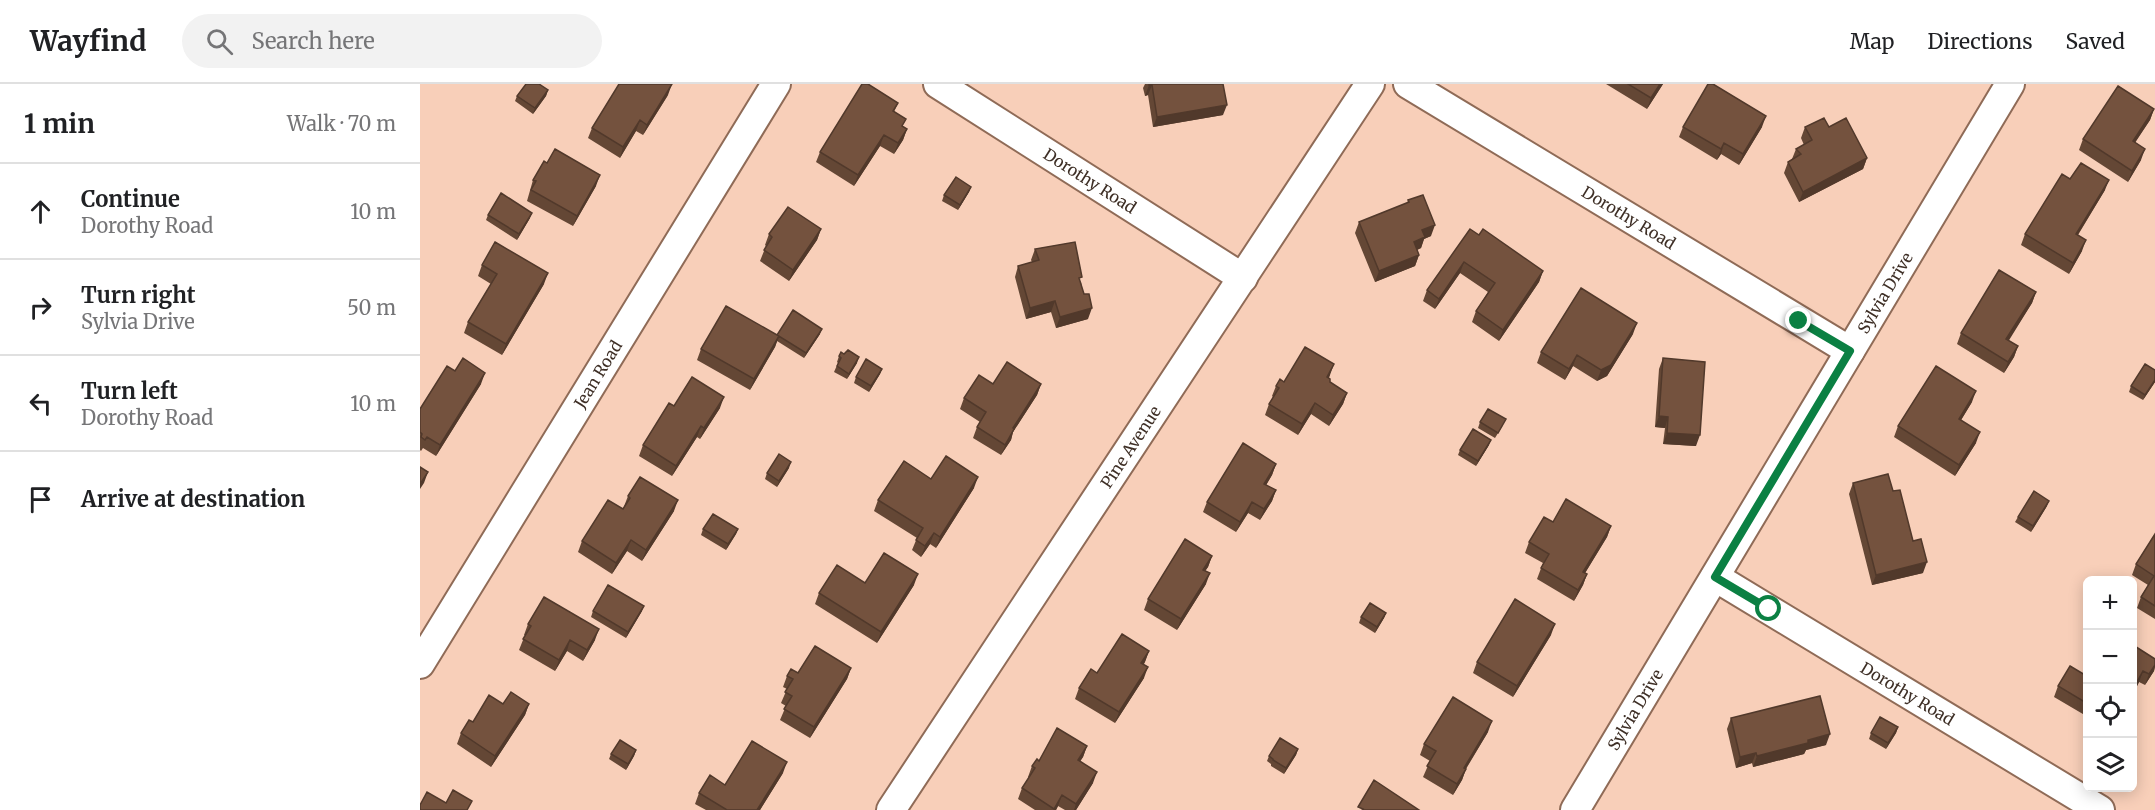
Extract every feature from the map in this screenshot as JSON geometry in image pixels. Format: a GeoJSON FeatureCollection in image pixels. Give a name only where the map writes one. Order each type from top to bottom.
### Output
{"type":"FeatureCollection","features":[{"type":"Feature","properties":{"kind":"street","name":"Jean Road"},"geometry":{"type":"LineString","coordinates":[[420,664],[776,84]]}},
{"type":"Feature","properties":{"kind":"street","name":"Dorothy Road"},"geometry":{"type":"LineString","coordinates":[[938,84],[1243,278]]}},
{"type":"Feature","properties":{"kind":"street","name":"Pine Avenue"},"geometry":{"type":"LineString","coordinates":[[891,810],[1371,84]]}},
{"type":"Feature","properties":{"kind":"street","name":"Dorothy Road"},"geometry":{"type":"LineString","coordinates":[[1408,84],[1850,351]]}},
{"type":"Feature","properties":{"kind":"street","name":"Sylvia Drive"},"geometry":{"type":"LineString","coordinates":[[1575,810],[2010,84]]}},
{"type":"Feature","properties":{"kind":"street","name":"Dorothy Road"},"geometry":{"type":"LineString","coordinates":[[1715,577],[2100,810]]}},
{"type":"Feature","properties":{"kind":"building"},"geometry":{"type":"Polygon","coordinates":[[[526,84],[539,84],[548,90],[535,108],[517,96],[526,84]]]}},
{"type":"Feature","properties":{"kind":"building"},"geometry":{"type":"Polygon","coordinates":[[[619,84],[672,84],[647,125],[640,120],[623,147],[592,128],[619,84]]]}},
{"type":"Feature","properties":{"kind":"building"},"geometry":{"type":"Polygon","coordinates":[[[862,84],[868,84],[898,103],[893,111],[906,119],[902,126],[907,129],[898,143],[884,135],[858,175],[820,152],[862,84]]]}},
{"type":"Feature","properties":{"kind":"building"},"geometry":{"type":"Polygon","coordinates":[[[1149,84],[1223,84],[1227,105],[1157,117],[1152,85],[1149,84]]]}},
{"type":"Feature","properties":{"kind":"building"},"geometry":{"type":"Polygon","coordinates":[[[1628,84],[1660,84],[1651,98],[1628,84]]]}},
{"type":"Feature","properties":{"kind":"building"},"geometry":{"type":"Polygon","coordinates":[[[1708,84],[1713,84],[1766,116],[1743,154],[1724,143],[1721,149],[1683,127],[1708,84]]]}},
{"type":"Feature","properties":{"kind":"building"},"geometry":{"type":"Polygon","coordinates":[[[2118,86],[2154,109],[2133,141],[2145,149],[2132,171],[2083,139],[2118,86]]]}},
{"type":"Feature","properties":{"kind":"building"},"geometry":{"type":"Polygon","coordinates":[[[1824,118],[1829,127],[1846,118],[1867,158],[1803,192],[1788,162],[1801,154],[1796,149],[1812,140],[1805,127],[1824,118]]]}},
{"type":"Feature","properties":{"kind":"building"},"geometry":{"type":"Polygon","coordinates":[[[555,149],[600,175],[577,216],[531,190],[536,181],[533,180],[544,161],[547,163],[555,149]]]}},
{"type":"Feature","properties":{"kind":"building"},"geometry":{"type":"Polygon","coordinates":[[[2081,163],[2109,180],[2076,234],[2086,240],[2073,263],[2025,234],[2062,174],[2070,179],[2081,163]]]}},
{"type":"Feature","properties":{"kind":"building"},"geometry":{"type":"Polygon","coordinates":[[[956,177],[971,187],[960,205],[944,195],[956,177]]]}},
{"type":"Feature","properties":{"kind":"building"},"geometry":{"type":"Polygon","coordinates":[[[501,193],[532,213],[519,234],[488,215],[501,193]]]}},
{"type":"Feature","properties":{"kind":"building"},"geometry":{"type":"Polygon","coordinates":[[[1423,195],[1435,225],[1422,230],[1425,237],[1414,242],[1419,255],[1379,271],[1359,222],[1423,195]]]}},
{"type":"Feature","properties":{"kind":"building"},"geometry":{"type":"Polygon","coordinates":[[[788,207],[821,229],[793,270],[764,250],[772,237],[769,234],[788,207]]]}},
{"type":"Feature","properties":{"kind":"building"},"geometry":{"type":"Polygon","coordinates":[[[1470,229],[1479,235],[1483,229],[1543,271],[1503,330],[1476,311],[1495,283],[1464,262],[1439,299],[1427,290],[1470,229]]]}},
{"type":"Feature","properties":{"kind":"building"},"geometry":{"type":"Polygon","coordinates":[[[495,242],[548,273],[506,344],[468,322],[497,274],[482,265],[495,242]]]}},
{"type":"Feature","properties":{"kind":"building"},"geometry":{"type":"Polygon","coordinates":[[[1075,242],[1082,277],[1079,278],[1084,294],[1089,294],[1092,308],[1060,317],[1055,301],[1030,308],[1018,266],[1039,260],[1035,249],[1075,242]]]}},
{"type":"Feature","properties":{"kind":"building"},"geometry":{"type":"Polygon","coordinates":[[[1999,270],[2036,292],[2006,339],[2018,346],[2008,362],[1961,333],[1999,270]]]}},
{"type":"Feature","properties":{"kind":"building"},"geometry":{"type":"Polygon","coordinates":[[[1581,288],[1637,323],[1611,365],[1601,370],[1577,355],[1569,369],[1541,352],[1581,288]]]}},
{"type":"Feature","properties":{"kind":"building"},"geometry":{"type":"Polygon","coordinates":[[[726,306],[779,336],[754,379],[701,349],[726,306]]]}},
{"type":"Feature","properties":{"kind":"building"},"geometry":{"type":"Polygon","coordinates":[[[793,310],[822,329],[806,353],[777,335],[793,310]]]}},
{"type":"Feature","properties":{"kind":"building"},"geometry":{"type":"Polygon","coordinates":[[[1305,347],[1334,364],[1327,377],[1330,382],[1347,393],[1333,415],[1315,403],[1302,424],[1269,404],[1279,388],[1276,386],[1280,379],[1284,382],[1305,347]]]}},
{"type":"Feature","properties":{"kind":"building"},"geometry":{"type":"Polygon","coordinates":[[[848,350],[859,357],[849,374],[837,366],[841,352],[844,354],[848,350]]]}},
{"type":"Feature","properties":{"kind":"building"},"geometry":{"type":"Polygon","coordinates":[[[463,358],[485,373],[440,445],[427,437],[425,440],[421,437],[420,432],[420,409],[447,366],[455,371],[463,358]]]}},
{"type":"Feature","properties":{"kind":"building"},"geometry":{"type":"Polygon","coordinates":[[[1663,358],[1705,362],[1700,435],[1667,433],[1668,417],[1659,416],[1663,358]]]}},
{"type":"Feature","properties":{"kind":"building"},"geometry":{"type":"Polygon","coordinates":[[[866,359],[882,369],[871,386],[856,377],[866,359]]]}},
{"type":"Feature","properties":{"kind":"building"},"geometry":{"type":"Polygon","coordinates":[[[1007,362],[1041,384],[1005,445],[977,427],[986,412],[964,398],[979,375],[993,384],[1007,362]]]}},
{"type":"Feature","properties":{"kind":"building"},"geometry":{"type":"Polygon","coordinates":[[[2145,364],[2155,370],[2155,380],[2145,395],[2131,386],[2145,364]]]}},
{"type":"Feature","properties":{"kind":"building"},"geometry":{"type":"Polygon","coordinates":[[[1936,366],[1976,391],[1959,419],[1980,432],[1959,465],[1898,426],[1936,366]]]}},
{"type":"Feature","properties":{"kind":"building"},"geometry":{"type":"Polygon","coordinates":[[[692,377],[724,397],[704,428],[701,426],[676,466],[643,445],[669,403],[674,406],[692,377]]]}},
{"type":"Feature","properties":{"kind":"building"},"geometry":{"type":"Polygon","coordinates":[[[1488,409],[1506,419],[1498,433],[1480,422],[1488,409]]]}},
{"type":"Feature","properties":{"kind":"building"},"geometry":{"type":"Polygon","coordinates":[[[1473,429],[1491,440],[1478,461],[1460,450],[1473,429]]]}},
{"type":"Feature","properties":{"kind":"building"},"geometry":{"type":"Polygon","coordinates":[[[1243,443],[1276,464],[1264,484],[1276,490],[1264,509],[1252,502],[1240,522],[1207,502],[1243,443]]]}},
{"type":"Feature","properties":{"kind":"building"},"geometry":{"type":"Polygon","coordinates":[[[779,454],[791,462],[779,481],[767,473],[779,454]]]}},
{"type":"Feature","properties":{"kind":"building"},"geometry":{"type":"Polygon","coordinates":[[[946,456],[978,477],[940,537],[934,533],[925,546],[916,540],[923,528],[878,500],[904,461],[931,479],[946,456]]]}},
{"type":"Feature","properties":{"kind":"building"},"geometry":{"type":"Polygon","coordinates":[[[420,467],[428,472],[420,484],[420,467]]]}},
{"type":"Feature","properties":{"kind":"building"},"geometry":{"type":"Polygon","coordinates":[[[1888,474],[1893,491],[1900,490],[1913,541],[1921,539],[1927,562],[1876,575],[1853,483],[1888,474]]]}},
{"type":"Feature","properties":{"kind":"building"},"geometry":{"type":"Polygon","coordinates":[[[640,477],[678,500],[646,550],[631,540],[616,563],[582,541],[608,500],[623,509],[640,477]]]}},
{"type":"Feature","properties":{"kind":"building"},"geometry":{"type":"Polygon","coordinates":[[[2034,491],[2049,501],[2033,526],[2018,517],[2034,491]]]}},
{"type":"Feature","properties":{"kind":"building"},"geometry":{"type":"Polygon","coordinates":[[[1566,499],[1611,526],[1583,572],[1587,574],[1578,590],[1541,568],[1549,554],[1529,542],[1544,517],[1553,522],[1566,499]]]}},
{"type":"Feature","properties":{"kind":"building"},"geometry":{"type":"Polygon","coordinates":[[[713,514],[738,529],[728,544],[703,529],[713,514]]]}},
{"type":"Feature","properties":{"kind":"building"},"geometry":{"type":"Polygon","coordinates":[[[2155,534],[2155,606],[2141,597],[2154,576],[2136,564],[2155,534]]]}},
{"type":"Feature","properties":{"kind":"building"},"geometry":{"type":"Polygon","coordinates":[[[1185,539],[1212,556],[1203,570],[1210,573],[1181,619],[1148,599],[1185,539]]]}},
{"type":"Feature","properties":{"kind":"building"},"geometry":{"type":"Polygon","coordinates":[[[884,553],[918,574],[881,632],[819,593],[837,565],[865,583],[884,553]]]}},
{"type":"Feature","properties":{"kind":"building"},"geometry":{"type":"Polygon","coordinates":[[[608,585],[644,606],[628,632],[593,611],[608,585]]]}},
{"type":"Feature","properties":{"kind":"building"},"geometry":{"type":"Polygon","coordinates":[[[544,597],[599,629],[587,650],[570,640],[559,660],[523,639],[531,626],[528,624],[544,597]]]}},
{"type":"Feature","properties":{"kind":"building"},"geometry":{"type":"Polygon","coordinates":[[[1515,599],[1555,624],[1517,686],[1477,662],[1515,599]]]}},
{"type":"Feature","properties":{"kind":"building"},"geometry":{"type":"Polygon","coordinates":[[[1370,603],[1386,613],[1377,627],[1361,617],[1370,603]]]}},
{"type":"Feature","properties":{"kind":"building"},"geometry":{"type":"Polygon","coordinates":[[[1122,634],[1149,651],[1141,663],[1148,667],[1119,712],[1079,688],[1091,669],[1097,673],[1122,634]]]}},
{"type":"Feature","properties":{"kind":"building"},"geometry":{"type":"Polygon","coordinates":[[[815,646],[851,668],[814,727],[784,709],[792,696],[785,692],[793,679],[787,676],[791,669],[798,673],[815,646]]]}},
{"type":"Feature","properties":{"kind":"building"},"geometry":{"type":"Polygon","coordinates":[[[2137,648],[2155,659],[2155,665],[2149,674],[2143,671],[2137,682],[2137,648]]]}},
{"type":"Feature","properties":{"kind":"building"},"geometry":{"type":"Polygon","coordinates":[[[2070,666],[2083,674],[2083,701],[2058,686],[2070,666]]]}},
{"type":"Feature","properties":{"kind":"building"},"geometry":{"type":"Polygon","coordinates":[[[511,692],[529,704],[495,756],[461,733],[469,720],[473,722],[489,695],[503,704],[511,692]]]}},
{"type":"Feature","properties":{"kind":"building"},"geometry":{"type":"Polygon","coordinates":[[[1820,696],[1830,734],[1808,740],[1808,743],[1757,756],[1756,753],[1740,757],[1731,718],[1820,696]]]}},
{"type":"Feature","properties":{"kind":"building"},"geometry":{"type":"Polygon","coordinates":[[[1453,697],[1492,721],[1457,784],[1427,766],[1436,751],[1424,744],[1453,697]]]}},
{"type":"Feature","properties":{"kind":"building"},"geometry":{"type":"Polygon","coordinates":[[[1880,717],[1898,727],[1888,743],[1871,733],[1880,717]]]}},
{"type":"Feature","properties":{"kind":"building"},"geometry":{"type":"Polygon","coordinates":[[[1057,728],[1087,746],[1078,760],[1097,772],[1076,804],[1062,795],[1054,809],[1022,788],[1035,768],[1032,766],[1037,759],[1039,761],[1057,728]]]}},
{"type":"Feature","properties":{"kind":"building"},"geometry":{"type":"Polygon","coordinates":[[[1280,738],[1298,749],[1286,768],[1269,756],[1280,738]]]}},
{"type":"Feature","properties":{"kind":"building"},"geometry":{"type":"Polygon","coordinates":[[[620,740],[636,750],[628,764],[611,754],[620,740]]]}},
{"type":"Feature","properties":{"kind":"building"},"geometry":{"type":"Polygon","coordinates":[[[752,741],[787,762],[757,810],[727,810],[699,793],[710,775],[725,785],[752,741]]]}},
{"type":"Feature","properties":{"kind":"building"},"geometry":{"type":"Polygon","coordinates":[[[1374,780],[1419,810],[1362,810],[1358,807],[1374,780]]]}},
{"type":"Feature","properties":{"kind":"building"},"geometry":{"type":"Polygon","coordinates":[[[453,790],[472,801],[467,810],[420,810],[420,805],[427,792],[446,803],[453,790]]]}},
{"type":"Feature","properties":{"kind":"route"},"geometry":{"type":"LineString","coordinates":[[1769,609],[1715,577],[1850,351],[1799,321]]}}]}
